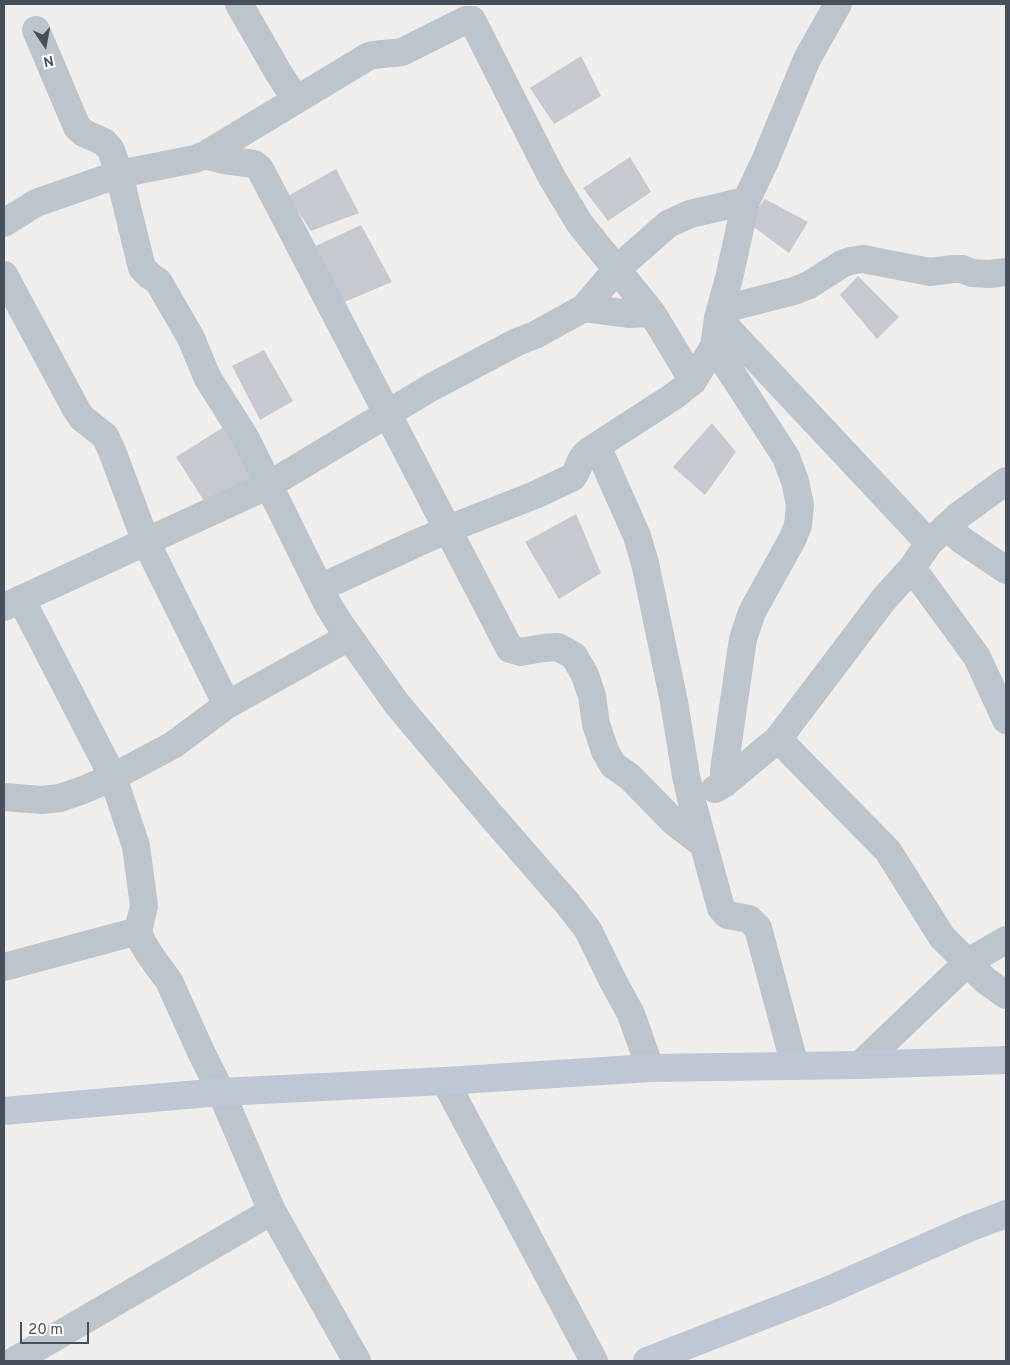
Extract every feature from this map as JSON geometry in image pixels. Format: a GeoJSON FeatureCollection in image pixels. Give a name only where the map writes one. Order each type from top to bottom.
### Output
{"type":"FeatureCollection","features":[{"type":"Feature","properties":{"kind":"main road"},"geometry":{"type":"LineString","coordinates":[[4,1111],[221,1092],[445,1081],[650,1068],[860,1065],[1006,1060]]}},
{"type":"Feature","properties":{"kind":"main road"},"geometry":{"type":"LineString","coordinates":[[647,1361],[824,1292],[1006,1214]]}},
{"type":"Feature","properties":{"kind":"street"},"geometry":{"type":"LineString","coordinates":[[239,4],[296,100]]}},
{"type":"Feature","properties":{"kind":"street"},"geometry":{"type":"LineString","coordinates":[[320,588],[448,529],[535,495],[573,477],[582,458],[597,446],[674,396],[693,381],[714,346],[719,314],[746,201],[765,161],[807,59],[838,4]]}},
{"type":"Feature","properties":{"kind":"street"},"geometry":{"type":"LineString","coordinates":[[4,223],[36,203],[119,174],[205,156],[369,56],[381,53],[402,52],[466,20],[472,20],[552,176],[580,224],[652,313],[693,381]]}},
{"type":"Feature","properties":{"kind":"street"},"geometry":{"type":"LineString","coordinates":[[36,30],[77,127],[84,133],[104,142],[111,150],[119,174],[142,268],[158,281],[191,338],[207,378],[246,439],[328,605],[397,704],[568,904],[588,930],[631,1014],[650,1068]]}},
{"type":"Feature","properties":{"kind":"street"},"geometry":{"type":"LineString","coordinates":[[205,156],[232,162],[254,164],[260,170],[510,650],[521,652],[558,647],[574,656],[585,675],[592,696],[596,724],[605,751],[613,765],[630,777],[674,822],[703,844]]}},
{"type":"Feature","properties":{"kind":"street"},"geometry":{"type":"LineString","coordinates":[[357,1361],[272,1211],[221,1092],[169,981],[142,942],[138,931],[144,906],[136,846],[113,777],[12,603],[269,486],[430,388],[517,342],[536,335],[584,308],[617,269],[668,224],[690,214],[746,201]]}},
{"type":"Feature","properties":{"kind":"street"},"geometry":{"type":"LineString","coordinates":[[719,314],[794,291],[809,285],[842,264],[863,259],[930,272],[954,269],[989,274],[1006,272]]}},
{"type":"Feature","properties":{"kind":"street"},"geometry":{"type":"LineString","coordinates":[[4,275],[76,409],[82,418],[105,436],[146,542],[227,705]]}},
{"type":"Feature","properties":{"kind":"street"},"geometry":{"type":"LineString","coordinates":[[584,308],[630,314],[652,313]]}},
{"type":"Feature","properties":{"kind":"street"},"geometry":{"type":"LineString","coordinates":[[719,314],[938,535],[963,541],[1006,570]]}},
{"type":"Feature","properties":{"kind":"street"},"geometry":{"type":"LineString","coordinates":[[714,346],[786,457],[795,481],[800,505],[798,525],[793,538],[752,612],[743,640],[725,763],[725,783]]}},
{"type":"Feature","properties":{"kind":"street"},"geometry":{"type":"LineString","coordinates":[[597,446],[637,536],[645,563],[674,702],[686,776],[721,908],[727,915],[749,919],[758,928],[795,1066]]}},
{"type":"Feature","properties":{"kind":"street"},"geometry":{"type":"LineString","coordinates":[[692,802],[725,783],[778,739],[884,599],[938,535],[958,516],[1006,481]]}},
{"type":"Feature","properties":{"kind":"street"},"geometry":{"type":"LineString","coordinates":[[912,568],[977,658],[1006,720]]}},
{"type":"Feature","properties":{"kind":"street"},"geometry":{"type":"LineString","coordinates":[[4,796],[42,800],[60,798],[113,777],[173,745],[227,705],[349,637]]}},
{"type":"Feature","properties":{"kind":"street"},"geometry":{"type":"LineString","coordinates":[[778,739],[888,851],[942,937],[985,980],[1006,995]]}},
{"type":"Feature","properties":{"kind":"street"},"geometry":{"type":"LineString","coordinates":[[4,967],[138,931]]}},
{"type":"Feature","properties":{"kind":"street"},"geometry":{"type":"LineString","coordinates":[[860,1065],[968,962],[1006,940]]}},
{"type":"Feature","properties":{"kind":"street"},"geometry":{"type":"LineString","coordinates":[[445,1081],[594,1361]]}},
{"type":"Feature","properties":{"kind":"street"},"geometry":{"type":"LineString","coordinates":[[14,1361],[272,1211]]}},
{"type":"Feature","properties":{"kind":"building"},"geometry":{"type":"Polygon","coordinates":[[[581,56],[601,96],[554,124],[530,88],[581,56]]]}},
{"type":"Feature","properties":{"kind":"building"},"geometry":{"type":"Polygon","coordinates":[[[630,157],[651,192],[608,221],[583,188],[630,157]]]}},
{"type":"Feature","properties":{"kind":"building"},"geometry":{"type":"Polygon","coordinates":[[[336,169],[359,213],[311,231],[288,196],[336,169]]]}},
{"type":"Feature","properties":{"kind":"building"},"geometry":{"type":"Polygon","coordinates":[[[765,199],[808,222],[789,253],[747,222],[765,199]]]}},
{"type":"Feature","properties":{"kind":"building"},"geometry":{"type":"Polygon","coordinates":[[[361,225],[392,282],[342,303],[316,246],[361,225]]]}},
{"type":"Feature","properties":{"kind":"building"},"geometry":{"type":"Polygon","coordinates":[[[858,276],[899,317],[877,339],[840,295],[858,276]]]}},
{"type":"Feature","properties":{"kind":"building"},"geometry":{"type":"Polygon","coordinates":[[[264,350],[293,401],[260,420],[232,366],[264,350]]]}},
{"type":"Feature","properties":{"kind":"building"},"geometry":{"type":"Polygon","coordinates":[[[712,423],[736,452],[705,495],[673,467],[712,423]]]}},
{"type":"Feature","properties":{"kind":"building"},"geometry":{"type":"Polygon","coordinates":[[[227,425],[256,484],[206,504],[176,457],[227,425]]]}},
{"type":"Feature","properties":{"kind":"building"},"geometry":{"type":"Polygon","coordinates":[[[576,514],[601,573],[559,599],[525,542],[576,514]]]}}]}
